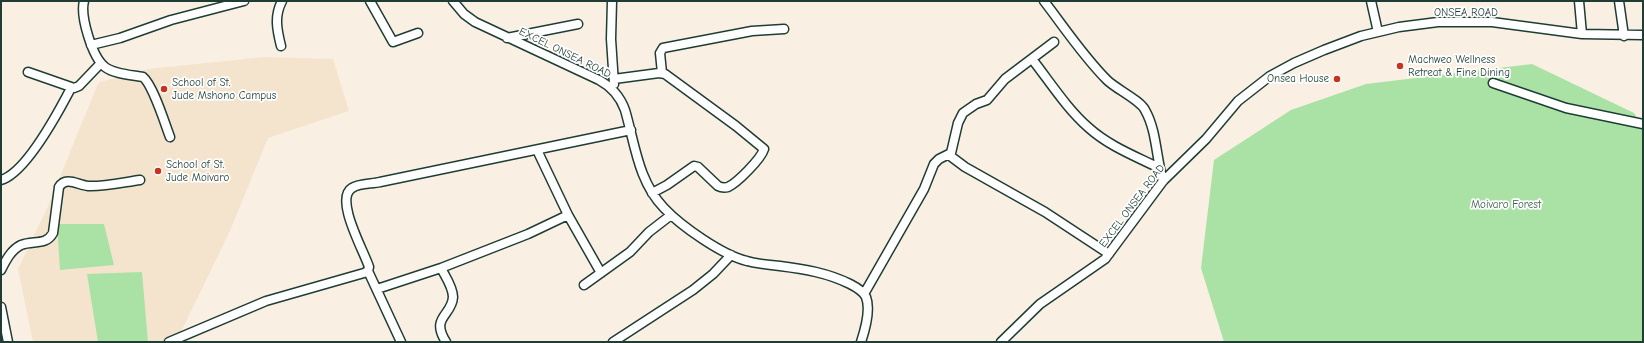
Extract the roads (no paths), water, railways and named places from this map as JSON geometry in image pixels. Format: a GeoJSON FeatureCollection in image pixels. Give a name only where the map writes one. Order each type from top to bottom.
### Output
{"type":"FeatureCollection","features":[{"type":"Feature","properties":{"kind":"street"},"geometry":{"type":"LineString","coordinates":[[84,1],[83,16],[91,45],[96,56],[101,63],[112,70],[143,77],[146,80],[152,91],[170,137]]}},
{"type":"Feature","properties":{"kind":"street"},"geometry":{"type":"LineString","coordinates":[[91,45],[120,38],[171,20],[244,1]]}},
{"type":"Feature","properties":{"kind":"street"},"geometry":{"type":"LineString","coordinates":[[281,46],[276,20],[282,1]]}},
{"type":"Feature","properties":{"kind":"street"},"geometry":{"type":"LineString","coordinates":[[370,1],[392,42],[418,33]]}},
{"type":"Feature","properties":{"kind":"street","name":"EXCEL ONSEA ROAD"},"geometry":{"type":"LineString","coordinates":[[453,1],[469,18],[507,38],[599,80],[616,92],[622,102],[631,130],[642,174],[652,193],[671,215],[697,234],[731,255],[748,262],[831,275],[852,285],[864,294]]}},
{"type":"Feature","properties":{"kind":"street"},"geometry":{"type":"LineString","coordinates":[[612,1],[611,39],[616,92]]}},
{"type":"Feature","properties":{"kind":"street"},"geometry":{"type":"LineString","coordinates":[[1044,1],[1087,58],[1108,80],[1144,108],[1155,142],[1159,168],[1163,181]]}},
{"type":"Feature","properties":{"kind":"street"},"geometry":{"type":"LineString","coordinates":[[1371,1],[1378,32]]}},
{"type":"Feature","properties":{"kind":"street"},"geometry":{"type":"LineString","coordinates":[[1579,1],[1582,34]]}},
{"type":"Feature","properties":{"kind":"street"},"geometry":{"type":"LineString","coordinates":[[1619,1],[1624,36]]}},
{"type":"Feature","properties":{"kind":"street","name":"ONSEA ROAD"},"geometry":{"type":"LineString","coordinates":[[1294,63],[1343,42],[1399,27],[1432,23],[1473,22],[1514,25],[1582,34],[1624,36],[1643,35]]}},
{"type":"Feature","properties":{"kind":"street"},"geometry":{"type":"LineString","coordinates":[[507,38],[578,24]]}},
{"type":"Feature","properties":{"kind":"street"},"geometry":{"type":"LineString","coordinates":[[662,73],[660,53],[663,48],[752,31],[784,30]]}},
{"type":"Feature","properties":{"kind":"street"},"geometry":{"type":"LineString","coordinates":[[861,342],[867,308],[864,294],[924,189],[934,164],[939,159],[950,155],[958,123],[963,113],[971,107],[987,100],[1005,79],[1054,42]]}},
{"type":"Feature","properties":{"kind":"street"},"geometry":{"type":"LineString","coordinates":[[1032,59],[1064,101],[1089,128],[1124,151],[1159,168]]}},
{"type":"Feature","properties":{"kind":"street"},"geometry":{"type":"LineString","coordinates":[[28,72],[71,88],[79,86],[101,63]]}},
{"type":"Feature","properties":{"kind":"street","name":"EXCEL ONSEA ROAD"},"geometry":{"type":"LineString","coordinates":[[1001,342],[1040,304],[1097,265],[1110,254],[1163,181],[1206,139],[1238,101],[1270,76],[1294,63]]}},
{"type":"Feature","properties":{"kind":"street"},"geometry":{"type":"LineString","coordinates":[[614,79],[662,73],[736,126],[764,149],[741,176],[729,186],[722,188],[718,186],[698,167],[694,166],[667,185],[652,193]]}},
{"type":"Feature","properties":{"kind":"street"},"geometry":{"type":"LineString","coordinates":[[1493,83],[1566,108],[1643,124]]}},
{"type":"Feature","properties":{"kind":"street"},"geometry":{"type":"LineString","coordinates":[[1,180],[13,175],[27,157],[55,118],[71,88]]}},
{"type":"Feature","properties":{"kind":"street"},"geometry":{"type":"LineString","coordinates":[[401,342],[368,271],[368,263],[347,209],[347,195],[351,188],[631,130]]}},
{"type":"Feature","properties":{"kind":"street"},"geometry":{"type":"LineString","coordinates":[[537,150],[568,215],[588,253],[601,273]]}},
{"type":"Feature","properties":{"kind":"street"},"geometry":{"type":"LineString","coordinates":[[950,155],[965,167],[1045,212],[1110,254]]}},
{"type":"Feature","properties":{"kind":"street"},"geometry":{"type":"LineString","coordinates":[[1,270],[9,254],[20,246],[46,241],[51,237],[53,233],[59,187],[62,183],[67,181],[90,186],[140,180]]}},
{"type":"Feature","properties":{"kind":"street"},"geometry":{"type":"LineString","coordinates":[[377,289],[441,268],[528,234],[568,215]]}},
{"type":"Feature","properties":{"kind":"street"},"geometry":{"type":"LineString","coordinates":[[584,285],[630,252],[649,232],[671,215]]}},
{"type":"Feature","properties":{"kind":"street"},"geometry":{"type":"LineString","coordinates":[[613,342],[693,290],[731,255]]}},
{"type":"Feature","properties":{"kind":"street"},"geometry":{"type":"LineString","coordinates":[[441,268],[453,294],[452,302],[440,323],[441,332],[446,342]]}},
{"type":"Feature","properties":{"kind":"street"},"geometry":{"type":"LineString","coordinates":[[169,342],[251,306],[368,271]]}},
{"type":"Feature","properties":{"kind":"street"},"geometry":{"type":"LineString","coordinates":[[1,307],[8,342]]}},
{"type":"Feature","properties":{"kind":"place","name":"Machweo Wellness Retreat & Fine Dining"},"geometry":{"type":"Point","coordinates":[1400,66]}},
{"type":"Feature","properties":{"kind":"place","name":"Onsea House"},"geometry":{"type":"Point","coordinates":[1337,79]}},
{"type":"Feature","properties":{"kind":"place","name":"School of St. Jude Mshono Campus"},"geometry":{"type":"Point","coordinates":[164,89]}},
{"type":"Feature","properties":{"kind":"place","name":"School of St. Jude Moivaro"},"geometry":{"type":"Point","coordinates":[158,171]}},
{"type":"Feature","properties":{"kind":"park label","name":"Moivaro Forest"},"geometry":{"type":"Point","coordinates":[1506,205]}}]}
